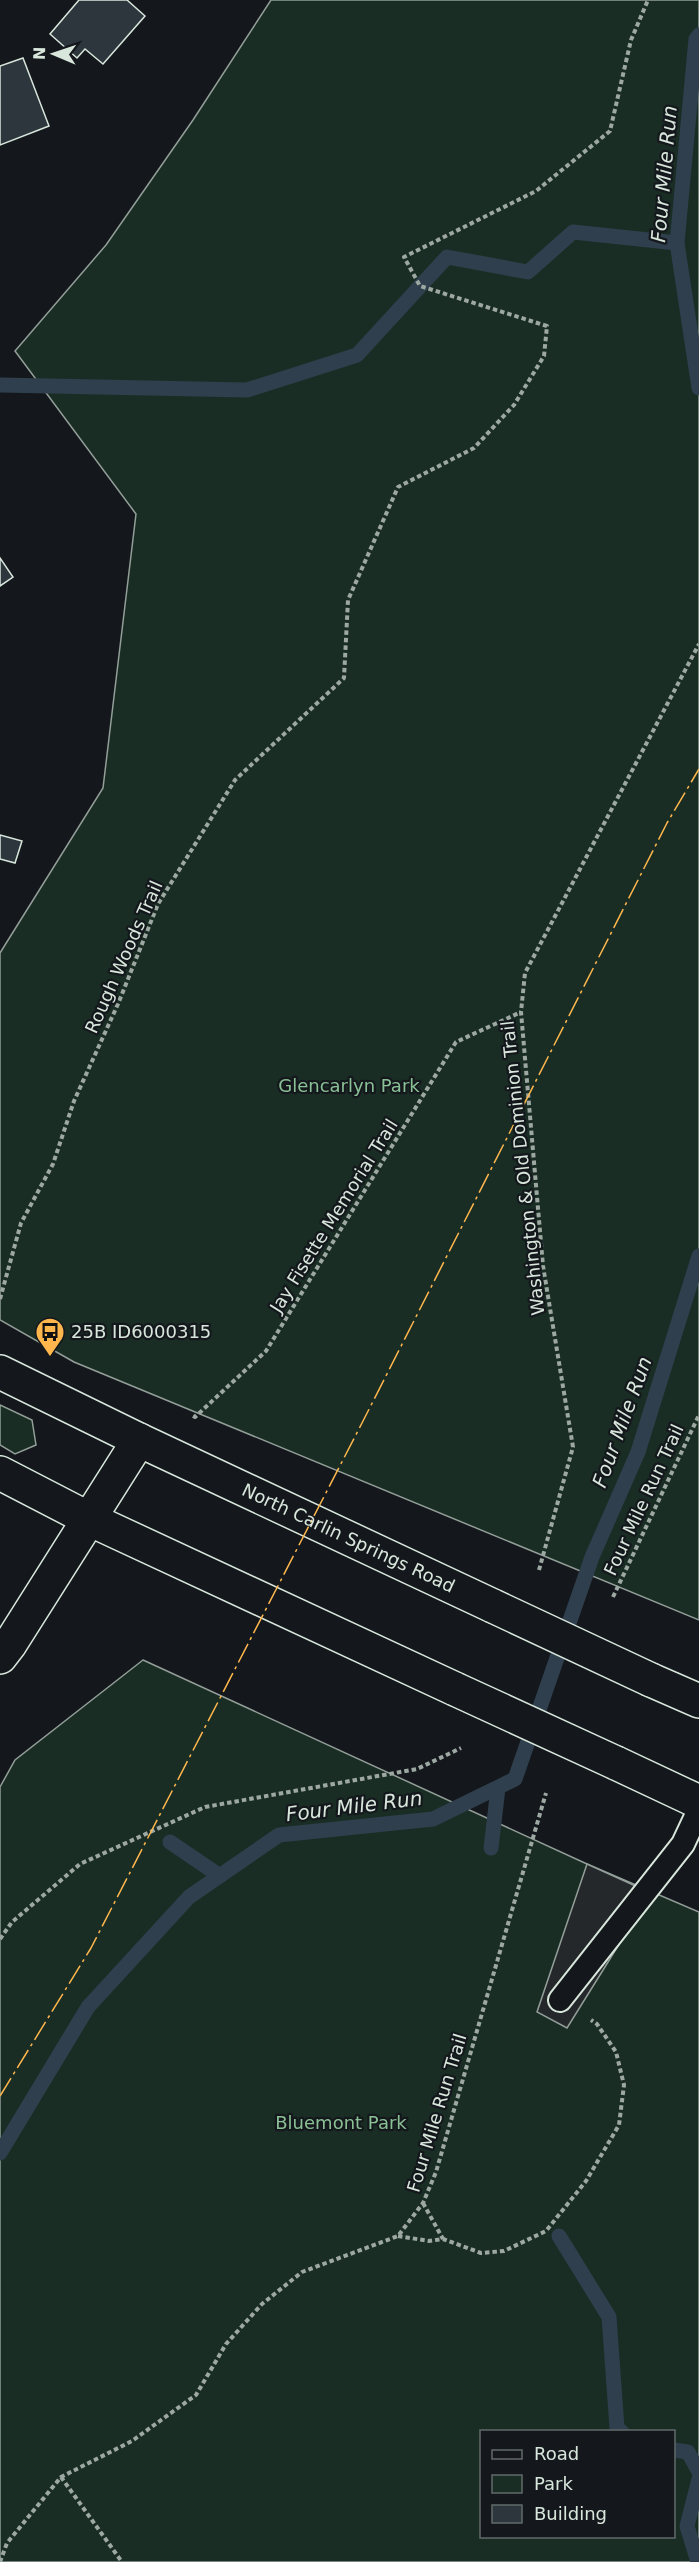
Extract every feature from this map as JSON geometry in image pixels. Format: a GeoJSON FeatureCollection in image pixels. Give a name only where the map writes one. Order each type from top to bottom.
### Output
{"type":"FeatureCollection","features":[{"type":"Feature","properties":{"kind":"main road","name":"North Carlin Springs Road"},"geometry":{"type":"LineString","coordinates":[[0,1372],[139,1440],[699,1701]]}},
{"type":"Feature","properties":{"kind":"main road"},"geometry":{"type":"LineString","coordinates":[[0,1657],[139,1440]]}},
{"type":"Feature","properties":{"kind":"main road"},"geometry":{"type":"LineString","coordinates":[[0,1473],[89,1519],[699,1802]]}},
{"type":"Feature","properties":{"kind":"lane"},"geometry":{"type":"LineString","coordinates":[[560,2000],[683,1844],[699,1810]]}},
{"type":"Feature","properties":{"kind":"path","name":"Rough Woods Trail"},"geometry":{"type":"LineString","coordinates":[[0,1299],[21,1223],[53,1164],[74,1101],[118,1004],[158,904],[235,780],[344,678],[348,600],[398,487],[474,448],[514,405],[544,356],[547,326],[420,286],[404,257],[536,191],[610,131],[631,40],[648,0]]}},
{"type":"Feature","properties":{"kind":"path","name":"Washington & Old Dominion Trail"},"geometry":{"type":"LineString","coordinates":[[538,1570],[573,1447],[543,1266],[520,1011],[525,973],[699,644]]}},
{"type":"Feature","properties":{"kind":"path","name":"Jay Fisette Memorial Trail"},"geometry":{"type":"LineString","coordinates":[[195,1417],[266,1351],[456,1042],[520,1011]]}},
{"type":"Feature","properties":{"kind":"path","name":"Four Mile Run Trail"},"geometry":{"type":"LineString","coordinates":[[614,1597],[699,1415]]}},
{"type":"Feature","properties":{"kind":"path"},"geometry":{"type":"LineString","coordinates":[[0,1939],[12,1922],[80,1864],[205,1808],[417,1769],[461,1748]]}},
{"type":"Feature","properties":{"kind":"path","name":"Four Mile Run Trail"},"geometry":{"type":"LineString","coordinates":[[398,2236],[423,2203],[436,2172],[546,1793]]}},
{"type":"Feature","properties":{"kind":"path"},"geometry":{"type":"LineString","coordinates":[[0,2562],[7,2543],[61,2477],[132,2441],[196,2395],[226,2344],[262,2304],[302,2272],[398,2236],[429,2241],[443,2239],[481,2253],[504,2251],[546,2231],[586,2181],[619,2125],[624,2085],[616,2052],[597,2024],[560,2000]]}},
{"type":"Feature","properties":{"kind":"path"},"geometry":{"type":"LineString","coordinates":[[423,2203],[443,2239]]}},
{"type":"Feature","properties":{"kind":"path"},"geometry":{"type":"LineString","coordinates":[[61,2477],[122,2562]]}},
{"type":"Feature","properties":{"kind":"green space","name":"Glencarlyn Park"},"geometry":{"type":"Polygon","coordinates":[[[271,0],[699,0],[699,1620],[74,1362],[0,1320],[0,953],[103,788],[136,514],[15,351],[106,245],[193,120],[271,0]]]}},
{"type":"Feature","properties":{"kind":"green space"},"geometry":{"type":"Polygon","coordinates":[[[0,1405],[32,1420],[36,1445],[15,1454],[0,1445],[0,1405]]]}},
{"type":"Feature","properties":{"kind":"green space","name":"Bluemont Park"},"geometry":{"type":"Polygon","coordinates":[[[143,1660],[587,1864],[699,1912],[699,2562],[0,2562],[0,1787],[15,1760],[143,1660]]]}},
{"type":"Feature","properties":{"kind":"shaded area"},"geometry":{"type":"Polygon","coordinates":[[[587,1864],[651,1893],[567,2028],[537,2012],[587,1864]]]}},
{"type":"Feature","properties":{"kind":"building"},"geometry":{"type":"Polygon","coordinates":[[[79,0],[127,0],[145,16],[103,64],[85,49],[77,58],[50,34],[79,0]]]}},
{"type":"Feature","properties":{"kind":"building"},"geometry":{"type":"Polygon","coordinates":[[[23,58],[49,126],[0,145],[0,66],[23,58]]]}},
{"type":"Feature","properties":{"kind":"building"},"geometry":{"type":"Polygon","coordinates":[[[0,558],[13,577],[0,586],[0,558]]]}},
{"type":"Feature","properties":{"kind":"building"},"geometry":{"type":"Polygon","coordinates":[[[0,835],[22,841],[15,863],[0,859],[0,835]]]}},
{"type":"Feature","properties":{"kind":"waterway","name":"Four Mile Run"},"geometry":{"type":"LineString","coordinates":[[699,35],[696,39],[677,243],[699,388]]}},
{"type":"Feature","properties":{"kind":"waterway"},"geometry":{"type":"LineString","coordinates":[[0,385],[247,390],[357,355],[447,257],[528,272],[573,232],[677,243]]}},
{"type":"Feature","properties":{"kind":"waterway","name":"Four Mile Run"},"geometry":{"type":"LineString","coordinates":[[0,2153],[88,2007],[189,1897],[279,1835],[433,1819],[515,1779],[592,1557],[638,1452],[699,1256]]}},
{"type":"Feature","properties":{"kind":"waterway"},"geometry":{"type":"LineString","coordinates":[[491,1848],[498,1788]]}},
{"type":"Feature","properties":{"kind":"waterway"},"geometry":{"type":"LineString","coordinates":[[170,1842],[220,1876]]}},
{"type":"Feature","properties":{"kind":"waterway"},"geometry":{"type":"LineString","coordinates":[[559,2236],[609,2317],[617,2428],[620,2430]]}},
{"type":"Feature","properties":{"kind":"waterway"},"geometry":{"type":"LineString","coordinates":[[675,2450],[688,2452],[699,2472]]}},
{"type":"Feature","properties":{"kind":"waterway"},"geometry":{"type":"LineString","coordinates":[[698,2562],[687,2526],[699,2479]]}},
{"type":"Feature","properties":{"kind":"power"},"geometry":{"type":"LineString","coordinates":[[0,2096],[91,1948],[362,1423],[667,823],[699,769]]}},
{"type":"Feature","properties":{"kind":"place","name":"25B ID6000315"},"geometry":{"type":"Point","coordinates":[50,1358]}}]}
